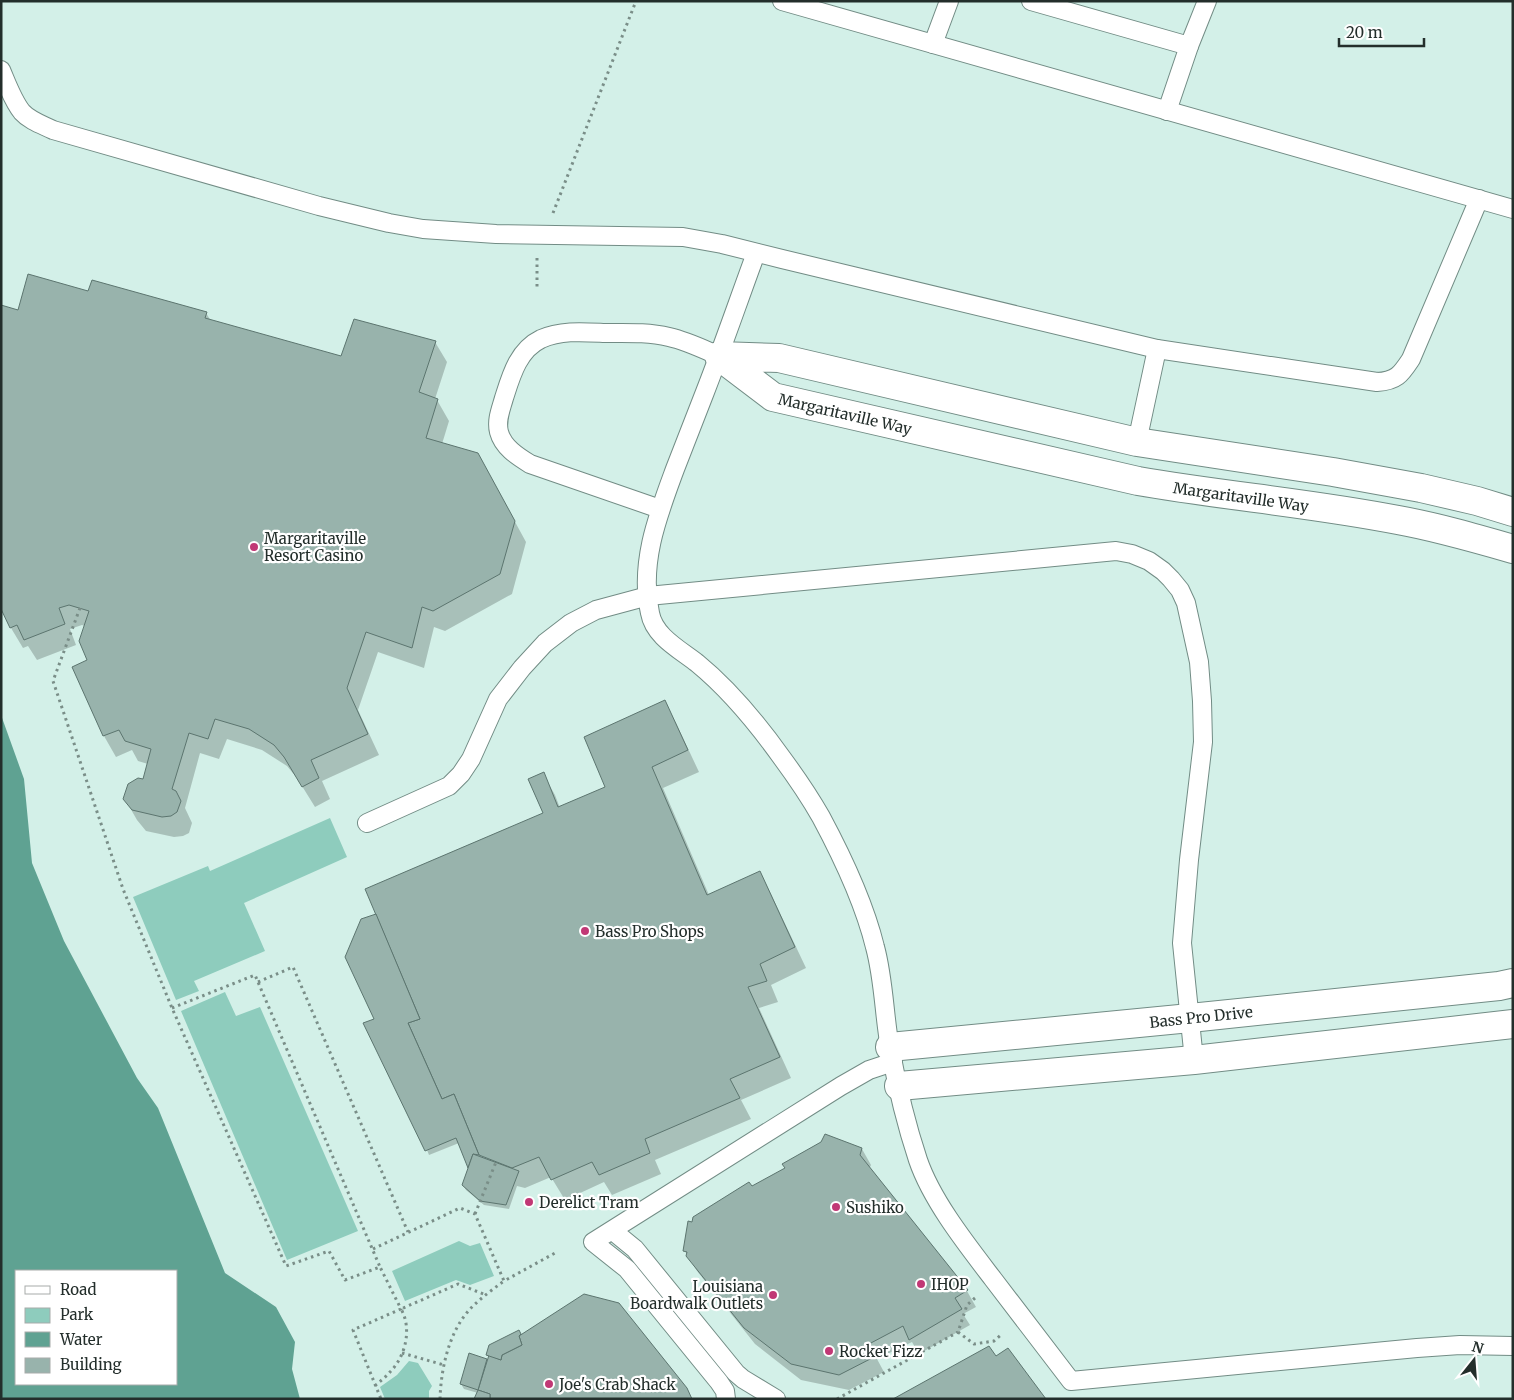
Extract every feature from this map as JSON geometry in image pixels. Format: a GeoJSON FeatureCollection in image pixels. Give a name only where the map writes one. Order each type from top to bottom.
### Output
{"type":"FeatureCollection","features":[{"type":"Feature","properties":{"kind":"street"},"geometry":{"type":"LineString","coordinates":[[719,356],[779,358],[1137,442],[1333,472],[1422,488],[1513,512]]}},
{"type":"Feature","properties":{"kind":"street","name":"Margaritaville Way"},"geometry":{"type":"LineString","coordinates":[[719,356],[772,397],[1138,481],[1197,492],[1284,502],[1398,520],[1463,534],[1513,549]]}},
{"type":"Feature","properties":{"kind":"street","name":"Bass Pro Drive"},"geometry":{"type":"LineString","coordinates":[[894,1065],[1190,1018],[1513,983]]}},
{"type":"Feature","properties":{"kind":"street"},"geometry":{"type":"LineString","coordinates":[[894,1065],[1194,1060],[1513,1024]]}},
{"type":"Feature","properties":{"kind":"lane"},"geometry":{"type":"LineString","coordinates":[[782,1],[1513,209]]}},
{"type":"Feature","properties":{"kind":"lane"},"geometry":{"type":"LineString","coordinates":[[933,44],[949,1]]}},
{"type":"Feature","properties":{"kind":"lane"},"geometry":{"type":"LineString","coordinates":[[1031,1],[1189,46]]}},
{"type":"Feature","properties":{"kind":"lane"},"geometry":{"type":"LineString","coordinates":[[1167,111],[1189,46],[1207,1]]}},
{"type":"Feature","properties":{"kind":"lane"},"geometry":{"type":"LineString","coordinates":[[1,70],[23,113],[32,120],[53,130],[319,206],[372,219],[423,229],[496,234],[683,237],[722,244],[1158,349],[1377,382],[1388,382],[1396,379],[1412,359],[1479,199]]}},
{"type":"Feature","properties":{"kind":"lane"},"geometry":{"type":"LineString","coordinates":[[756,253],[719,356],[660,509],[649,554],[647,580],[650,614],[654,626],[662,636],[706,670],[755,720],[821,817],[845,866],[875,948],[894,1065],[919,1162],[934,1194],[966,1243],[1071,1381],[1417,1348],[1460,1345],[1508,1346]]}},
{"type":"Feature","properties":{"kind":"lane"},"geometry":{"type":"LineString","coordinates":[[660,509],[530,464],[509,448],[499,433],[498,424],[511,374],[522,355],[534,344],[541,339],[568,332],[656,334],[678,339],[719,356]]}},
{"type":"Feature","properties":{"kind":"lane"},"geometry":{"type":"LineString","coordinates":[[1137,442],[1158,349]]}},
{"type":"Feature","properties":{"kind":"lane"},"geometry":{"type":"LineString","coordinates":[[367,823],[449,786],[461,774],[471,759],[498,699],[522,668],[545,643],[571,623],[596,610],[648,596],[1116,551],[1132,554],[1163,571],[1180,590],[1186,603],[1199,662],[1203,742],[1189,860],[1182,943],[1194,1060]]}},
{"type":"Feature","properties":{"kind":"lane"},"geometry":{"type":"LineString","coordinates":[[726,1399],[725,1391],[719,1382],[627,1269],[593,1242],[841,1086],[869,1070],[894,1065]]}},
{"type":"Feature","properties":{"kind":"lane"},"geometry":{"type":"LineString","coordinates":[[609,1233],[635,1249],[736,1372],[776,1399]]}},
{"type":"Feature","properties":{"kind":"path"},"geometry":{"type":"LineString","coordinates":[[550,220],[636,1]]}},
{"type":"Feature","properties":{"kind":"path"},"geometry":{"type":"LineString","coordinates":[[537,255],[538,288]]}},
{"type":"Feature","properties":{"kind":"path"},"geometry":{"type":"LineString","coordinates":[[80,608],[53,682],[123,889],[172,1008],[286,1266],[329,1251],[345,1280],[380,1266]]}},
{"type":"Feature","properties":{"kind":"path"},"geometry":{"type":"LineString","coordinates":[[258,982],[293,967],[408,1232]]}},
{"type":"Feature","properties":{"kind":"path"},"geometry":{"type":"LineString","coordinates":[[172,1008],[255,975],[380,1266],[406,1318],[406,1335],[402,1353],[391,1372],[375,1386]]}},
{"type":"Feature","properties":{"kind":"path"},"geometry":{"type":"LineString","coordinates":[[474,1214],[496,1162]]}},
{"type":"Feature","properties":{"kind":"path"},"geometry":{"type":"LineString","coordinates":[[373,1249],[460,1208],[474,1214],[504,1281]]}},
{"type":"Feature","properties":{"kind":"path"},"geometry":{"type":"LineString","coordinates":[[440,1399],[440,1387],[451,1341],[460,1322],[470,1309],[504,1281],[555,1253]]}},
{"type":"Feature","properties":{"kind":"path"},"geometry":{"type":"LineString","coordinates":[[380,1399],[353,1330],[458,1284],[486,1294]]}},
{"type":"Feature","properties":{"kind":"path"},"geometry":{"type":"LineString","coordinates":[[837,1399],[958,1332],[967,1305],[975,1298]]}},
{"type":"Feature","properties":{"kind":"path"},"geometry":{"type":"LineString","coordinates":[[958,1332],[974,1344],[994,1341],[1002,1334]]}},
{"type":"Feature","properties":{"kind":"path"},"geometry":{"type":"LineString","coordinates":[[402,1353],[444,1366]]}},
{"type":"Feature","properties":{"kind":"green space"},"geometry":{"type":"Polygon","coordinates":[[[330,818],[347,857],[244,903],[265,951],[194,981],[199,991],[176,1000],[133,897],[208,866],[210,871],[330,818]]]}},
{"type":"Feature","properties":{"kind":"green space"},"geometry":{"type":"Polygon","coordinates":[[[225,992],[236,1016],[260,1007],[358,1231],[287,1260],[181,1011],[225,992]]]}},
{"type":"Feature","properties":{"kind":"green space"},"geometry":{"type":"Polygon","coordinates":[[[459,1241],[470,1246],[480,1243],[494,1276],[470,1285],[456,1280],[405,1301],[392,1271],[459,1241]]]}},
{"type":"Feature","properties":{"kind":"green space"},"geometry":{"type":"Polygon","coordinates":[[[409,1361],[418,1363],[432,1386],[429,1391],[429,1399],[385,1399],[380,1387],[397,1375],[409,1361]]]}},
{"type":"Feature","properties":{"kind":"water"},"geometry":{"type":"Polygon","coordinates":[[[1,715],[24,779],[32,863],[64,941],[137,1078],[158,1108],[225,1273],[276,1307],[295,1342],[292,1369],[300,1399],[1,1399],[1,715]]]}},
{"type":"Feature","properties":{"kind":"building","name":"Margaritaville Resort Casino"},"geometry":{"type":"Polygon","coordinates":[[[28,274],[88,291],[92,280],[207,312],[205,318],[341,356],[354,319],[436,341],[419,392],[438,399],[426,438],[478,453],[515,521],[500,574],[433,611],[422,607],[412,648],[366,632],[347,688],[368,734],[311,760],[319,778],[302,787],[284,757],[274,745],[249,729],[215,719],[208,739],[189,733],[172,789],[176,791],[181,801],[177,812],[171,816],[162,817],[132,810],[123,799],[128,784],[138,778],[143,779],[151,749],[125,741],[119,730],[103,736],[72,667],[87,660],[79,641],[89,611],[69,605],[59,608],[65,624],[24,640],[17,625],[10,628],[1,609],[1,305],[18,310],[28,274]]]}},
{"type":"Feature","properties":{"kind":"building","name":"Bass Pro Shops"},"geometry":{"type":"Polygon","coordinates":[[[665,700],[688,750],[652,767],[707,895],[760,871],[795,947],[760,964],[767,981],[748,987],[780,1057],[730,1079],[740,1098],[645,1139],[650,1153],[599,1175],[592,1162],[551,1180],[539,1157],[512,1168],[479,1155],[454,1094],[442,1099],[408,1023],[420,1019],[365,889],[543,813],[528,779],[544,772],[558,807],[605,787],[584,737],[665,700]]]}},
{"type":"Feature","properties":{"kind":"building"},"geometry":{"type":"Polygon","coordinates":[[[376,914],[420,1019],[408,1023],[442,1099],[454,1094],[479,1155],[473,1154],[468,1168],[456,1138],[425,1151],[363,1023],[374,1019],[345,957],[361,919],[376,914]]]}},
{"type":"Feature","properties":{"kind":"building"},"geometry":{"type":"Polygon","coordinates":[[[825,1134],[862,1148],[860,1155],[968,1290],[955,1298],[962,1309],[909,1340],[903,1326],[869,1344],[876,1356],[839,1375],[791,1364],[744,1328],[686,1256],[687,1252],[683,1251],[688,1221],[692,1222],[693,1217],[749,1182],[752,1186],[785,1168],[782,1164],[821,1142],[825,1134]]]}},
{"type":"Feature","properties":{"kind":"building"},"geometry":{"type":"Polygon","coordinates":[[[473,1154],[519,1171],[506,1205],[480,1201],[462,1185],[473,1154]]]}},
{"type":"Feature","properties":{"kind":"building"},"geometry":{"type":"Polygon","coordinates":[[[584,1294],[619,1303],[687,1388],[692,1399],[490,1399],[490,1394],[478,1390],[489,1355],[501,1360],[502,1355],[522,1345],[519,1336],[584,1294]]]}},
{"type":"Feature","properties":{"kind":"building"},"geometry":{"type":"Polygon","coordinates":[[[519,1330],[522,1345],[502,1355],[501,1360],[486,1355],[489,1345],[519,1330]]]}},
{"type":"Feature","properties":{"kind":"building"},"geometry":{"type":"Polygon","coordinates":[[[989,1346],[996,1356],[1008,1348],[1046,1399],[893,1399],[989,1346]]]}},
{"type":"Feature","properties":{"kind":"building"},"geometry":{"type":"Polygon","coordinates":[[[469,1353],[487,1359],[478,1390],[460,1384],[469,1353]]]}},
{"type":"Feature","properties":{"kind":"building"},"geometry":{"type":"Polygon","coordinates":[[[478,1390],[490,1394],[490,1399],[474,1399],[478,1390]]]}},
{"type":"Feature","properties":{"kind":"place","name":"Margaritaville Resort Casino"},"geometry":{"type":"Point","coordinates":[254,547]}},
{"type":"Feature","properties":{"kind":"place","name":"Bass Pro Shops"},"geometry":{"type":"Point","coordinates":[585,931]}},
{"type":"Feature","properties":{"kind":"place","name":"Derelict Tram"},"geometry":{"type":"Point","coordinates":[529,1202]}},
{"type":"Feature","properties":{"kind":"place","name":"Sushiko"},"geometry":{"type":"Point","coordinates":[836,1207]}},
{"type":"Feature","properties":{"kind":"place","name":"IHOP"},"geometry":{"type":"Point","coordinates":[921,1284]}},
{"type":"Feature","properties":{"kind":"place","name":"Louisiana Boardwalk Outlets"},"geometry":{"type":"Point","coordinates":[773,1295]}},
{"type":"Feature","properties":{"kind":"place","name":"Rocket Fizz"},"geometry":{"type":"Point","coordinates":[829,1351]}},
{"type":"Feature","properties":{"kind":"place","name":"Joe's Crab Shack"},"geometry":{"type":"Point","coordinates":[549,1384]}}]}
